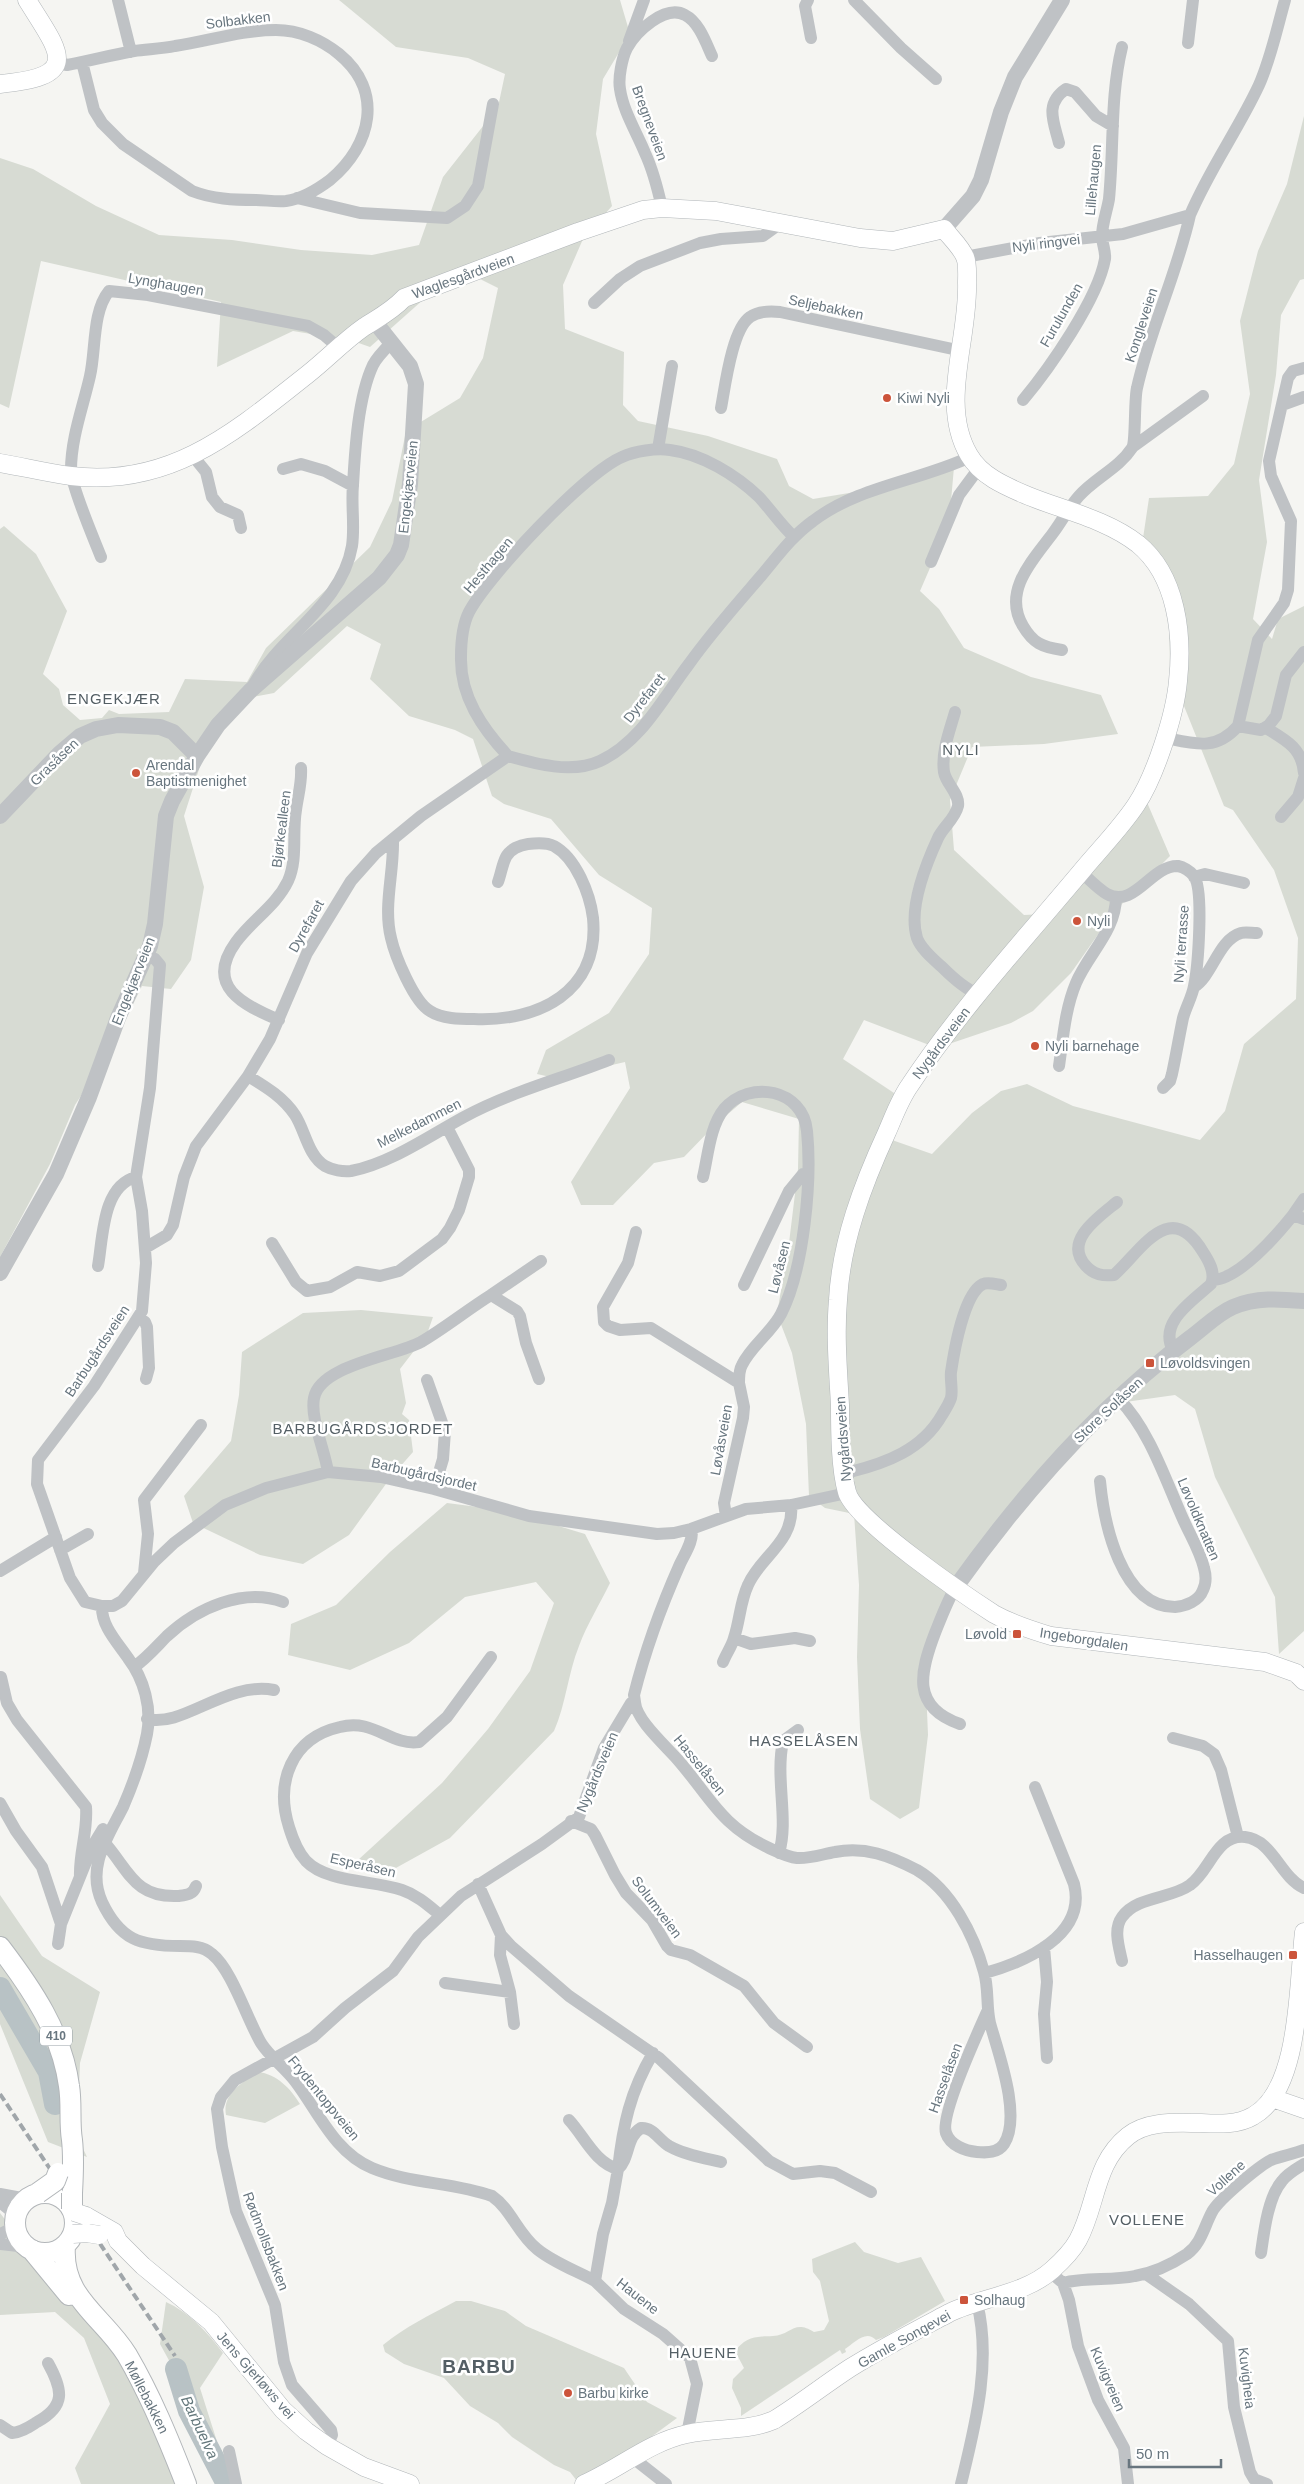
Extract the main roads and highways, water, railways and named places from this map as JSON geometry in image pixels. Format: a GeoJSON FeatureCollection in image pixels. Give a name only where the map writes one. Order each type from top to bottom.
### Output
{"type":"FeatureCollection","features":[{"type":"Feature","properties":{"kind":"main road"},"geometry":{"type":"LineString","coordinates":[[0,84],[25,81],[49,73],[57,62],[58,54],[54,44],[27,0]]}},
{"type":"Feature","properties":{"kind":"main road","name":"Waglesgårdveien"},"geometry":{"type":"LineString","coordinates":[[0,463],[72,476],[130,475],[193,456],[250,420],[364,327],[375,322],[404,298],[578,232],[643,210],[662,208],[716,211],[860,238],[893,241],[944,229],[965,257],[968,296],[956,415],[958,428],[975,462],[1005,486],[1061,509]]}},
{"type":"Feature","properties":{"kind":"main road","name":"Nygårdsveien"},"geometry":{"type":"LineString","coordinates":[[847,1492],[841,1440],[838,1300],[842,1262],[850,1230],[870,1170],[907,1089],[978,994],[1136,806],[1166,738],[1176,703],[1179,677],[1179,629],[1173,599],[1158,569],[1134,541],[1095,520],[1061,509]]}},
{"type":"Feature","properties":{"kind":"main road","name":"Ingeborgdalen"},"geometry":{"type":"LineString","coordinates":[[847,1492],[852,1505],[871,1524],[955,1588],[997,1615],[1022,1628],[1051,1636],[1265,1662],[1296,1673],[1304,1681]]}},
{"type":"Feature","properties":{"kind":"main road"},"geometry":{"type":"LineString","coordinates":[[1304,1932],[1289,2056],[1280,2084],[1272,2098],[1304,2109]]}},
{"type":"Feature","properties":{"kind":"main road","name":"410"},"geometry":{"type":"LineString","coordinates":[[0,1947],[38,2002],[59,2044],[69,2086],[72,2140],[66,2146],[66,2177],[77,2212],[75,2227],[69,2240]]}},
{"type":"Feature","properties":{"kind":"main road","name":"Gamle Songevei"},"geometry":{"type":"LineString","coordinates":[[593,2482],[655,2445],[687,2434],[754,2427],[774,2420],[888,2346],[952,2312],[1056,2278],[1078,2241],[1103,2166],[1113,2150],[1129,2135],[1146,2127],[1162,2124],[1236,2122],[1251,2117],[1272,2098]]}},
{"type":"Feature","properties":{"kind":"main road","name":"410"},"geometry":{"type":"LineString","coordinates":[[29,2248],[19,2238],[19,2214],[55,2180],[66,2177]]}},
{"type":"Feature","properties":{"kind":"main road"},"geometry":{"type":"LineString","coordinates":[[19,2214],[55,2194],[65,2200],[77,2212]]}},
{"type":"Feature","properties":{"kind":"main road","name":"Jens Gjerløws vei"},"geometry":{"type":"LineString","coordinates":[[77,2212],[114,2232],[118,2241],[143,2266],[211,2322],[283,2410],[327,2446],[364,2467],[410,2484]]}},
{"type":"Feature","properties":{"kind":"main road"},"geometry":{"type":"LineString","coordinates":[[29,2248],[52,2252],[69,2240],[87,2233],[118,2241]]}},
{"type":"Feature","properties":{"kind":"main road","name":"Møllebakken"},"geometry":{"type":"LineString","coordinates":[[69,2240],[64,2261],[68,2278],[95,2317],[126,2354],[168,2439],[186,2484]]}},
{"type":"Feature","properties":{"kind":"main road","name":"Møllebakken"},"geometry":{"type":"LineString","coordinates":[[29,2248],[64,2291],[95,2317]]}},
{"type":"Feature","properties":{"kind":"waterway","name":"Barbuelva"},"geometry":{"type":"LineString","coordinates":[[0,1988],[49,2072],[55,2104]]}},
{"type":"Feature","properties":{"kind":"waterway","name":"Barbuelva"},"geometry":{"type":"LineString","coordinates":[[176,2369],[189,2411],[227,2484]]}},
{"type":"Feature","properties":{"kind":"railway"},"geometry":{"type":"LineString","coordinates":[[0,2094],[175,2356]]}},
{"type":"Feature","properties":{"kind":"place","name":"Kiwi Nyli"},"geometry":{"type":"Point","coordinates":[887,398]}},
{"type":"Feature","properties":{"kind":"place","name":"Arendal Baptistmenighet"},"geometry":{"type":"Point","coordinates":[136,773]}},
{"type":"Feature","properties":{"kind":"place","name":"Nyli"},"geometry":{"type":"Point","coordinates":[1077,921]}},
{"type":"Feature","properties":{"kind":"place","name":"Nyli barnehage"},"geometry":{"type":"Point","coordinates":[1035,1046]}},
{"type":"Feature","properties":{"kind":"place","name":"Løvoldsvingen"},"geometry":{"type":"Point","coordinates":[1150,1363]}},
{"type":"Feature","properties":{"kind":"place","name":"Løvold"},"geometry":{"type":"Point","coordinates":[1017,1634]}},
{"type":"Feature","properties":{"kind":"place","name":"Hasselhaugen"},"geometry":{"type":"Point","coordinates":[1293,1955]}},
{"type":"Feature","properties":{"kind":"place","name":"Solhaug"},"geometry":{"type":"Point","coordinates":[964,2300]}},
{"type":"Feature","properties":{"kind":"place","name":"Barbu kirke"},"geometry":{"type":"Point","coordinates":[568,2393]}},
{"type":"Feature","properties":{"kind":"district","name":"ENGEKJÆR"},"geometry":{"type":"Point","coordinates":[114,698]}},
{"type":"Feature","properties":{"kind":"district","name":"NYLI"},"geometry":{"type":"Point","coordinates":[961,749]}},
{"type":"Feature","properties":{"kind":"district","name":"BARBUGÅRDSJORDET"},"geometry":{"type":"Point","coordinates":[363,1428]}},
{"type":"Feature","properties":{"kind":"district","name":"HASSELÅSEN"},"geometry":{"type":"Point","coordinates":[804,1740]}},
{"type":"Feature","properties":{"kind":"district","name":"VOLLENE"},"geometry":{"type":"Point","coordinates":[1147,2219]}},
{"type":"Feature","properties":{"kind":"district","name":"HAUENE"},"geometry":{"type":"Point","coordinates":[703,2352]}},
{"type":"Feature","properties":{"kind":"district","name":"BARBU"},"geometry":{"type":"Point","coordinates":[479,2366]}}]}
